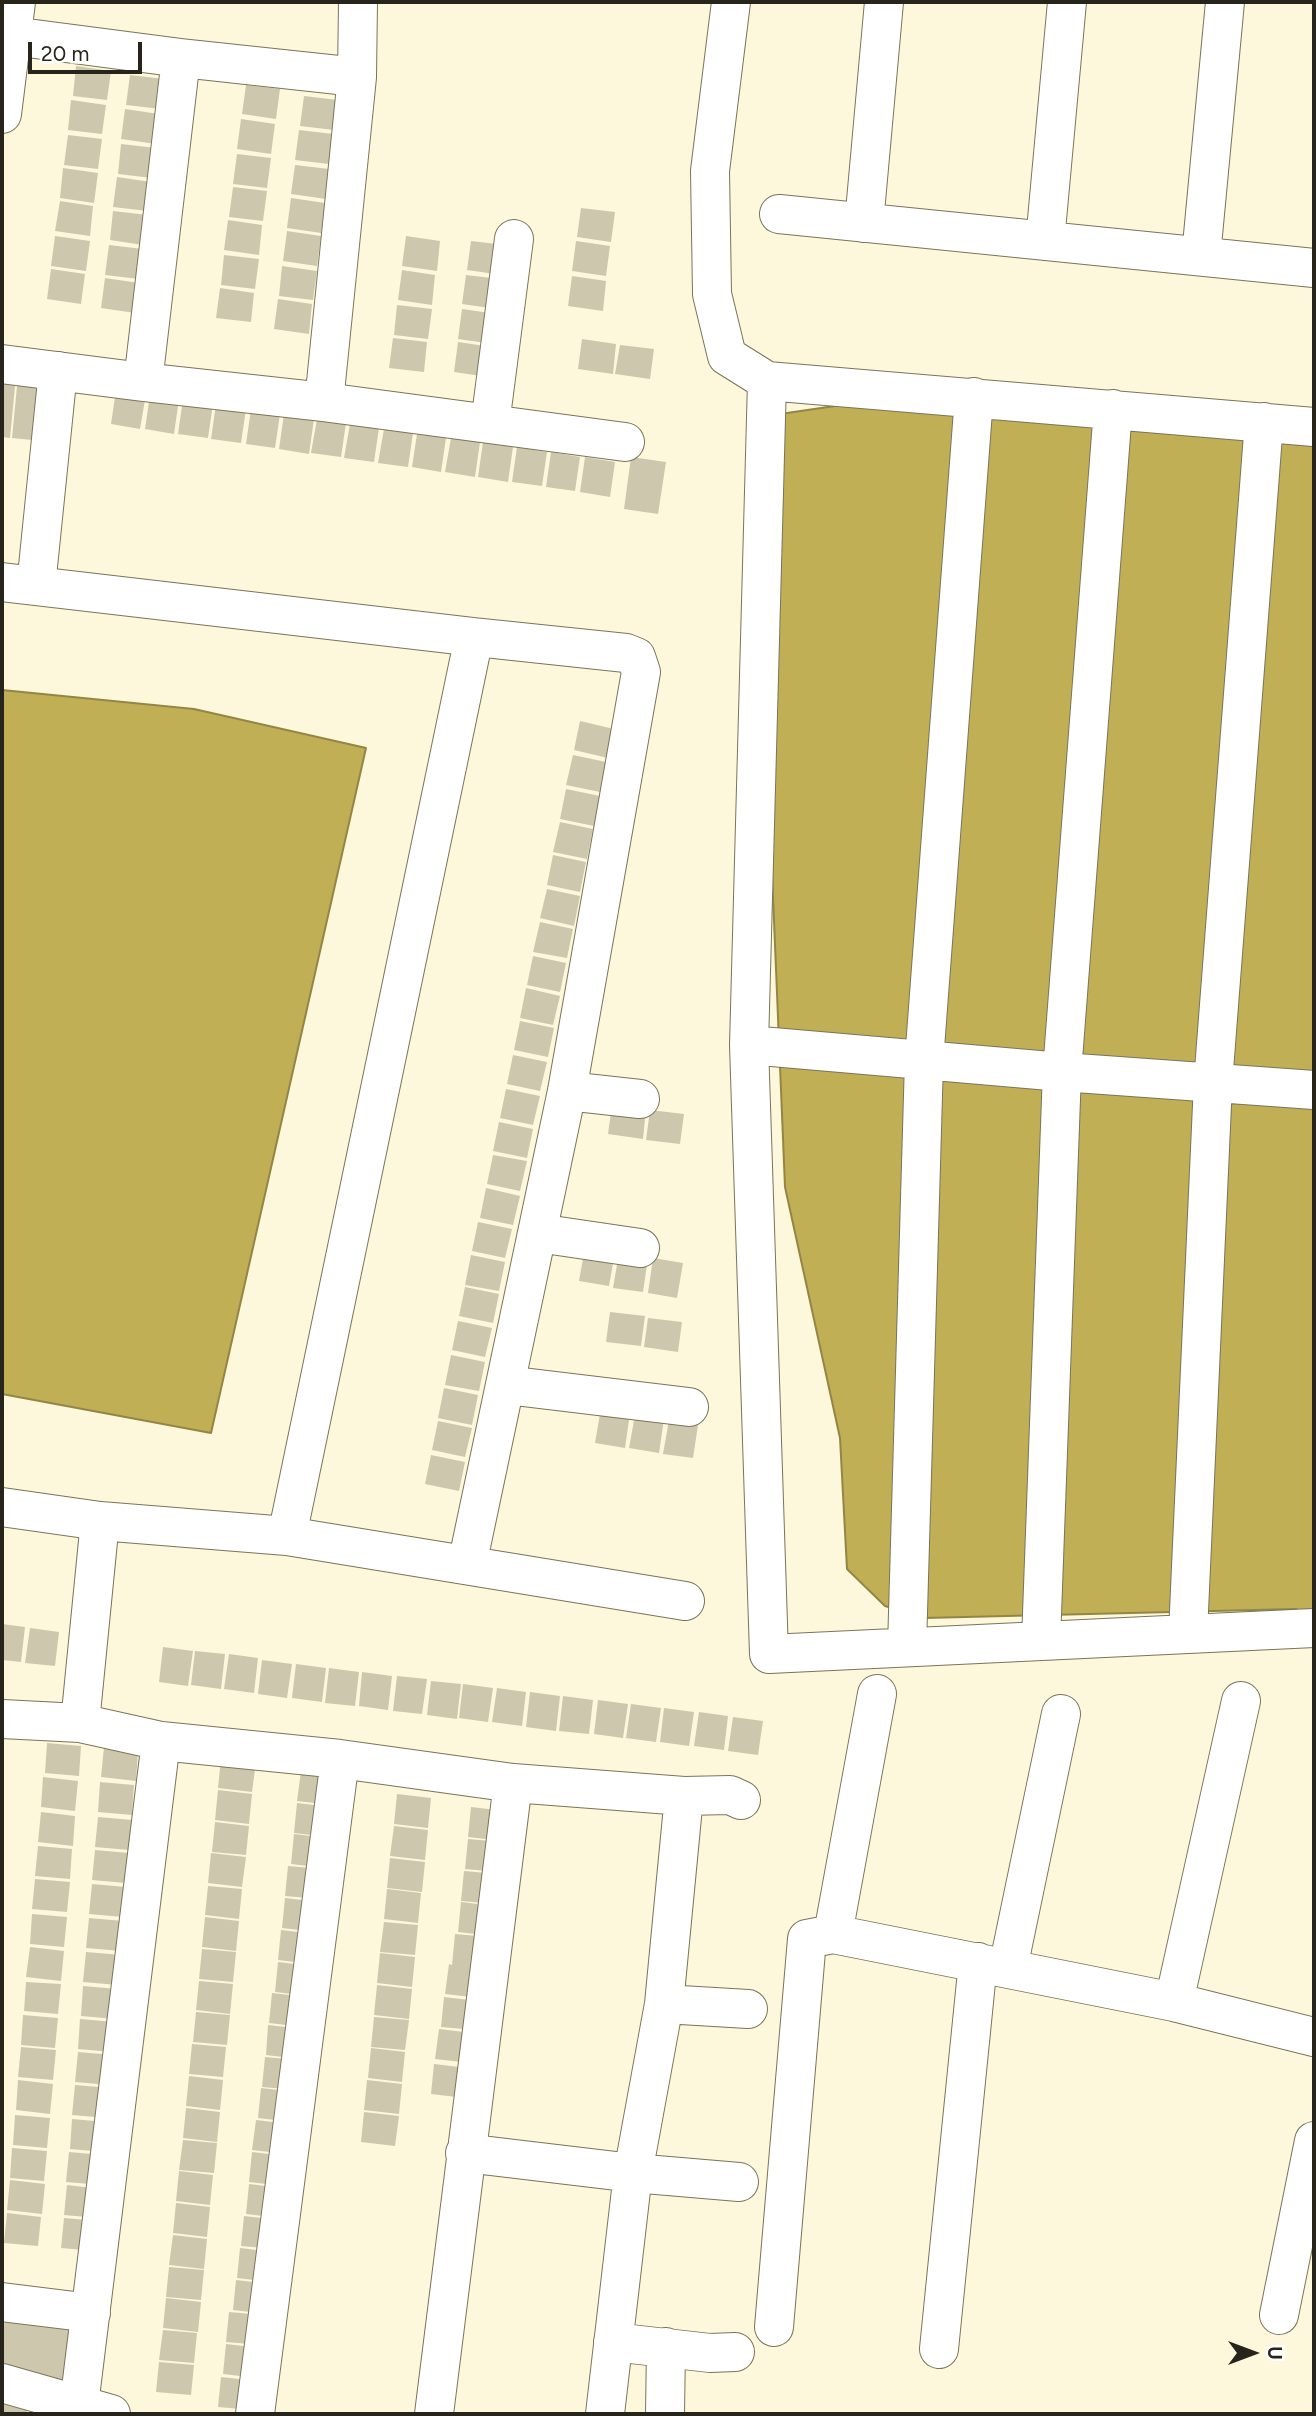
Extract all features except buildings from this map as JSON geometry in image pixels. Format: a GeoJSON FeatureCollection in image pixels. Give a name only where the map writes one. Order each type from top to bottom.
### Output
{"type":"FeatureCollection","features":[{"type":"Feature","properties":{"kind":"street"},"geometry":{"type":"LineString","coordinates":[[324,402],[357,77],[358,2]]}},
{"type":"Feature","properties":{"kind":"street"},"geometry":{"type":"LineString","coordinates":[[731,2],[710,171],[712,294],[727,356],[767,381],[1314,427]]}},
{"type":"Feature","properties":{"kind":"street"},"geometry":{"type":"LineString","coordinates":[[864,223],[884,2]]}},
{"type":"Feature","properties":{"kind":"street"},"geometry":{"type":"LineString","coordinates":[[1045,241],[1067,2]]}},
{"type":"Feature","properties":{"kind":"street"},"geometry":{"type":"LineString","coordinates":[[1201,256],[1225,2]]}},
{"type":"Feature","properties":{"kind":"street"},"geometry":{"type":"LineString","coordinates":[[2,114],[14,19],[181,58],[357,77]]}},
{"type":"Feature","properties":{"kind":"street"},"geometry":{"type":"LineString","coordinates":[[143,383],[181,58]]}},
{"type":"Feature","properties":{"kind":"street"},"geometry":{"type":"LineString","coordinates":[[779,214],[1314,268]]}},
{"type":"Feature","properties":{"kind":"street"},"geometry":{"type":"LineString","coordinates":[[490,424],[514,239]]}},
{"type":"Feature","properties":{"kind":"street"},"geometry":{"type":"LineString","coordinates":[[2,364],[143,383],[324,402],[625,442]]}},
{"type":"Feature","properties":{"kind":"street"},"geometry":{"type":"LineString","coordinates":[[58,371],[19,584],[626,653],[636,657],[641,672],[567,1091],[467,1565]]}},
{"type":"Feature","properties":{"kind":"street"},"geometry":{"type":"LineString","coordinates":[[767,381],[749,1045],[769,1654],[1314,1628]]}},
{"type":"Feature","properties":{"kind":"street"},"geometry":{"type":"LineString","coordinates":[[907,1647],[924,1061],[974,397]]}},
{"type":"Feature","properties":{"kind":"street"},"geometry":{"type":"LineString","coordinates":[[1041,1641],[1062,1072],[1113,409]]}},
{"type":"Feature","properties":{"kind":"street"},"geometry":{"type":"LineString","coordinates":[[1188,1633],[1213,1083],[1264,422]]}},
{"type":"Feature","properties":{"kind":"street"},"geometry":{"type":"LineString","coordinates":[[288,1536],[474,637]]}},
{"type":"Feature","properties":{"kind":"street"},"geometry":{"type":"LineString","coordinates":[[749,1045],[1314,1090]]}},
{"type":"Feature","properties":{"kind":"street"},"geometry":{"type":"LineString","coordinates":[[567,1091],[640,1099]]}},
{"type":"Feature","properties":{"kind":"street"},"geometry":{"type":"LineString","coordinates":[[538,1233],[640,1248]]}},
{"type":"Feature","properties":{"kind":"street"},"geometry":{"type":"LineString","coordinates":[[506,1385],[690,1407]]}},
{"type":"Feature","properties":{"kind":"street"},"geometry":{"type":"LineString","coordinates":[[2,1507],[100,1521],[288,1536],[685,1601]]}},
{"type":"Feature","properties":{"kind":"street"},"geometry":{"type":"LineString","coordinates":[[80,1723],[100,1521]]}},
{"type":"Feature","properties":{"kind":"street"},"geometry":{"type":"LineString","coordinates":[[833,1934],[877,1694]]}},
{"type":"Feature","properties":{"kind":"street"},"geometry":{"type":"LineString","coordinates":[[1174,2002],[1241,1701]]}},
{"type":"Feature","properties":{"kind":"street"},"geometry":{"type":"LineString","coordinates":[[939,2349],[993,1965],[1061,1714]]}},
{"type":"Feature","properties":{"kind":"street"},"geometry":{"type":"LineString","coordinates":[[2,1719],[80,1723],[161,1741],[340,1759],[513,1783],[684,1796],[730,1795],[741,1800]]}},
{"type":"Feature","properties":{"kind":"street"},"geometry":{"type":"LineString","coordinates":[[2,2383],[95,2409],[91,2313],[161,1741]]}},
{"type":"Feature","properties":{"kind":"street"},"geometry":{"type":"LineString","coordinates":[[255,2414],[340,1759]]}},
{"type":"Feature","properties":{"kind":"street"},"geometry":{"type":"LineString","coordinates":[[434,2414],[513,1783]]}},
{"type":"Feature","properties":{"kind":"street"},"geometry":{"type":"LineString","coordinates":[[605,2414],[633,2173],[664,2004],[684,1796]]}},
{"type":"Feature","properties":{"kind":"street"},"geometry":{"type":"LineString","coordinates":[[774,2327],[807,1939],[833,1934],[1174,2002],[1314,2037]]}},
{"type":"Feature","properties":{"kind":"street"},"geometry":{"type":"LineString","coordinates":[[664,2004],[748,2009]]}},
{"type":"Feature","properties":{"kind":"street"},"geometry":{"type":"LineString","coordinates":[[1279,2315],[1314,2141]]}},
{"type":"Feature","properties":{"kind":"street"},"geometry":{"type":"LineString","coordinates":[[465,2153],[633,2173],[739,2182]]}},
{"type":"Feature","properties":{"kind":"street"},"geometry":{"type":"LineString","coordinates":[[2,2302],[91,2313]]}},
{"type":"Feature","properties":{"kind":"street"},"geometry":{"type":"LineString","coordinates":[[613,2342],[710,2353],[735,2352]]}},
{"type":"Feature","properties":{"kind":"street"},"geometry":{"type":"LineString","coordinates":[[665,2414],[666,2347]]}},
{"type":"Feature","properties":{"kind":"shaded area"},"geometry":{"type":"Polygon","coordinates":[[[869,401],[1314,446],[1314,1618],[1296,1609],[924,1618],[885,1606],[847,1569],[840,1438],[785,1187],[755,460],[780,414],[869,401]]]}},
{"type":"Feature","properties":{"kind":"shaded area"},"geometry":{"type":"Polygon","coordinates":[[[2,690],[194,709],[366,748],[211,1433],[2,1394],[2,690]]]}}]}
